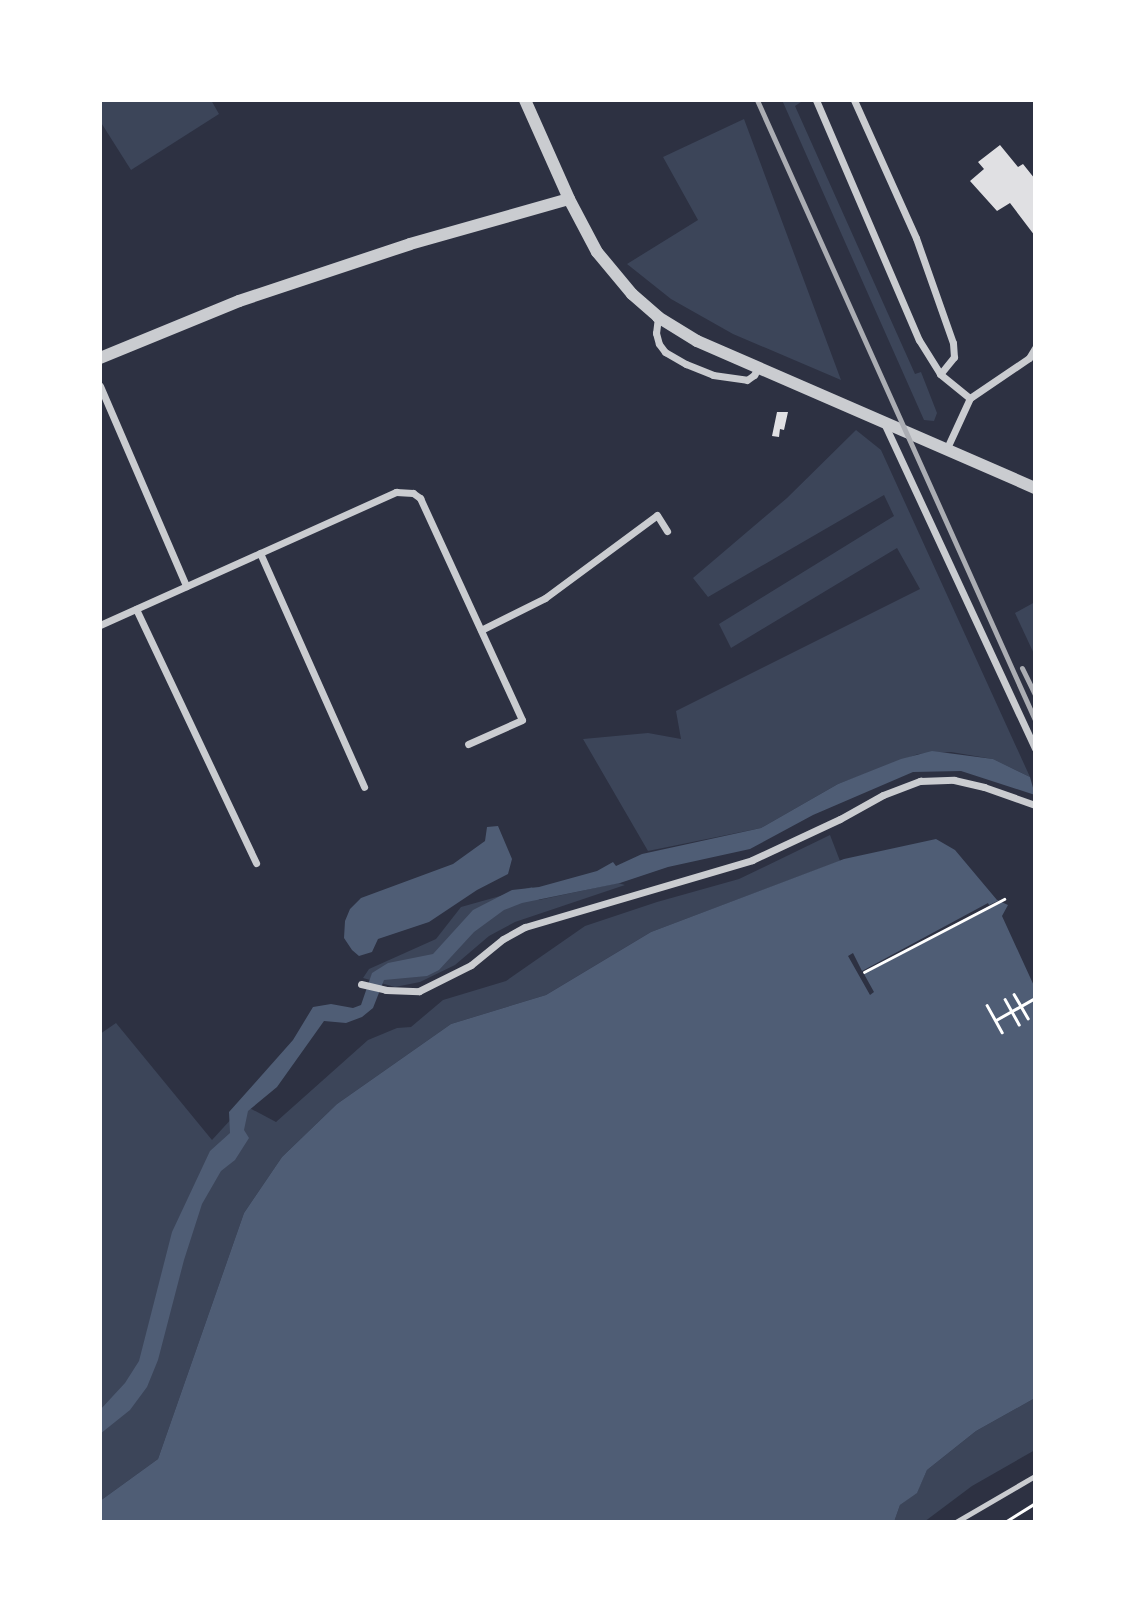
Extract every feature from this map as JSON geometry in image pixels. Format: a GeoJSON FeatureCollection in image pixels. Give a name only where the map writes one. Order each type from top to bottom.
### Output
{"type":"FeatureCollection","features":[{"type":"Feature","properties":{"kind":"street"},"geometry":{"type":"LineString","coordinates":[[525,100],[569,199],[597,252],[632,294],[658,317],[697,341],[1035,488]]}},
{"type":"Feature","properties":{"kind":"street"},"geometry":{"type":"LineString","coordinates":[[816,100],[916,332],[940,374],[970,398]]}},
{"type":"Feature","properties":{"kind":"street"},"geometry":{"type":"LineString","coordinates":[[854,100],[916,238],[953,344],[954,357],[940,374]]}},
{"type":"Feature","properties":{"kind":"street"},"geometry":{"type":"LineString","coordinates":[[100,358],[239,300],[410,244],[569,199]]}},
{"type":"Feature","properties":{"kind":"street"},"geometry":{"type":"LineString","coordinates":[[658,317],[656,333],[659,344],[665,352],[686,364],[713,375],[747,380],[759,366]]}},
{"type":"Feature","properties":{"kind":"street"},"geometry":{"type":"LineString","coordinates":[[947,448],[970,398],[1029,358],[1035,348]]}},
{"type":"Feature","properties":{"kind":"street"},"geometry":{"type":"LineString","coordinates":[[100,386],[187,586]]}},
{"type":"Feature","properties":{"kind":"street"},"geometry":{"type":"LineString","coordinates":[[883,420],[926,519],[1035,749]]}},
{"type":"Feature","properties":{"kind":"street"},"geometry":{"type":"LineString","coordinates":[[100,625],[396,492],[413,493],[420,498],[522,720],[468,744]]}},
{"type":"Feature","properties":{"kind":"street"},"geometry":{"type":"LineString","coordinates":[[481,630],[545,598],[657,515],[667,531]]}},
{"type":"Feature","properties":{"kind":"street"},"geometry":{"type":"LineString","coordinates":[[260,553],[364,786]]}},
{"type":"Feature","properties":{"kind":"street"},"geometry":{"type":"LineString","coordinates":[[136,609],[256,863]]}},
{"type":"Feature","properties":{"kind":"street"},"geometry":{"type":"LineString","coordinates":[[361,984],[386,990],[419,990],[461,970],[525,927],[752,860],[840,819],[883,795],[920,781],[954,780],[984,787],[1035,805]]}},
{"type":"Feature","properties":{"kind":"lane"},"geometry":{"type":"LineString","coordinates":[[956,1522],[1035,1476]]}},
{"type":"Feature","properties":{"kind":"path"},"geometry":{"type":"LineString","coordinates":[[864,972],[1004,899]]}},
{"type":"Feature","properties":{"kind":"path"},"geometry":{"type":"LineString","coordinates":[[1014,994],[1028,1018]]}},
{"type":"Feature","properties":{"kind":"path"},"geometry":{"type":"LineString","coordinates":[[996,1020],[1035,998]]}},
{"type":"Feature","properties":{"kind":"path"},"geometry":{"type":"LineString","coordinates":[[1005,999],[1019,1024]]}},
{"type":"Feature","properties":{"kind":"path"},"geometry":{"type":"LineString","coordinates":[[987,1006],[1002,1032]]}},
{"type":"Feature","properties":{"kind":"path"},"geometry":{"type":"LineString","coordinates":[[1004,1522],[1035,1503]]}},
{"type":"Feature","properties":{"kind":"shaded area"},"geometry":{"type":"Polygon","coordinates":[[[100,100],[211,100],[219,114],[131,170],[100,121],[100,100]]]}},
{"type":"Feature","properties":{"kind":"shaded area"},"geometry":{"type":"Polygon","coordinates":[[[782,100],[804,100],[795,106],[915,374],[921,372],[937,413],[934,421],[924,420],[782,100]]]}},
{"type":"Feature","properties":{"kind":"shaded area"},"geometry":{"type":"Polygon","coordinates":[[[744,119],[841,380],[733,334],[671,299],[627,264],[698,220],[663,157],[744,119]]]}},
{"type":"Feature","properties":{"kind":"shaded area"},"geometry":{"type":"Polygon","coordinates":[[[856,430],[881,450],[1030,777],[993,759],[951,752],[918,754],[838,784],[761,828],[648,851],[583,739],[648,733],[681,739],[676,711],[920,589],[897,548],[731,648],[719,624],[894,516],[884,495],[708,597],[693,578],[787,498],[856,430]]]}},
{"type":"Feature","properties":{"kind":"shaded area"},"geometry":{"type":"Polygon","coordinates":[[[1035,602],[1035,656],[1015,613],[1035,602]]]}},
{"type":"Feature","properties":{"kind":"shaded area"},"geometry":{"type":"Polygon","coordinates":[[[932,751],[993,759],[1030,777],[1035,795],[961,771],[913,772],[813,815],[750,849],[668,867],[620,883],[522,903],[504,910],[474,932],[439,970],[427,976],[384,980],[373,1008],[362,1017],[346,1023],[324,1021],[277,1087],[248,1111],[244,1130],[249,1138],[235,1160],[221,1171],[202,1204],[184,1260],[158,1360],[147,1387],[130,1410],[100,1434],[100,1410],[125,1383],[139,1361],[172,1232],[210,1151],[230,1133],[229,1112],[293,1040],[313,1007],[331,1004],[353,1008],[361,1005],[372,973],[388,963],[433,954],[473,910],[512,890],[539,887],[597,871],[613,862],[616,866],[642,854],[761,828],[838,784],[901,759],[932,751]]]}},
{"type":"Feature","properties":{"kind":"shaded area"},"geometry":{"type":"Polygon","coordinates":[[[498,826],[512,859],[508,874],[477,890],[429,922],[378,939],[372,952],[359,956],[352,950],[344,938],[345,921],[350,909],[361,898],[453,864],[485,841],[487,827],[498,826]]]}},
{"type":"Feature","properties":{"kind":"shaded area"},"geometry":{"type":"Polygon","coordinates":[[[830,835],[840,861],[651,932],[546,995],[451,1024],[337,1104],[282,1157],[244,1213],[158,1459],[100,1501],[100,1034],[116,1023],[212,1140],[244,1105],[276,1122],[368,1040],[397,1028],[411,1027],[443,1000],[506,981],[585,926],[739,879],[830,835]]]}},
{"type":"Feature","properties":{"kind":"shaded area"},"geometry":{"type":"Polygon","coordinates":[[[936,839],[955,850],[997,900],[1008,905],[1002,916],[1035,988],[1035,1398],[976,1431],[927,1470],[917,1493],[900,1505],[894,1522],[100,1522],[100,1501],[158,1459],[244,1213],[282,1157],[337,1104],[451,1024],[546,995],[651,932],[844,859],[936,839]]]}},
{"type":"Feature","properties":{"kind":"shaded area"},"geometry":{"type":"Polygon","coordinates":[[[618,883],[625,885],[515,922],[489,936],[455,965],[420,982],[395,987],[363,978],[369,969],[436,939],[461,907],[532,887],[539,900],[618,883]]]}},
{"type":"Feature","properties":{"kind":"shaded area"},"geometry":{"type":"Polygon","coordinates":[[[1035,1398],[1035,1450],[972,1486],[924,1522],[894,1522],[900,1505],[917,1492],[927,1470],[976,1431],[1035,1398]]]}},
{"type":"Feature","properties":{"kind":"pier"},"geometry":{"type":"Polygon","coordinates":[[[1002,899],[1003,901],[985,911],[864,974],[874,992],[870,995],[848,956],[853,953],[862,971],[988,903],[989,905],[1002,899]]]}},
{"type":"Feature","properties":{"kind":"building"},"geometry":{"type":"Polygon","coordinates":[[[1000,145],[1018,167],[1023,164],[1035,179],[1035,236],[1010,203],[997,211],[970,181],[984,169],[978,162],[1000,145]]]}},
{"type":"Feature","properties":{"kind":"building"},"geometry":{"type":"Polygon","coordinates":[[[777,412],[788,412],[784,430],[780,429],[779,437],[772,436],[777,412]]]}},
{"type":"Feature","properties":{"kind":"railway"},"geometry":{"type":"LineString","coordinates":[[757,100],[1035,720]]}},
{"type":"Feature","properties":{"kind":"railway"},"geometry":{"type":"LineString","coordinates":[[1022,668],[1035,695]]}}]}
